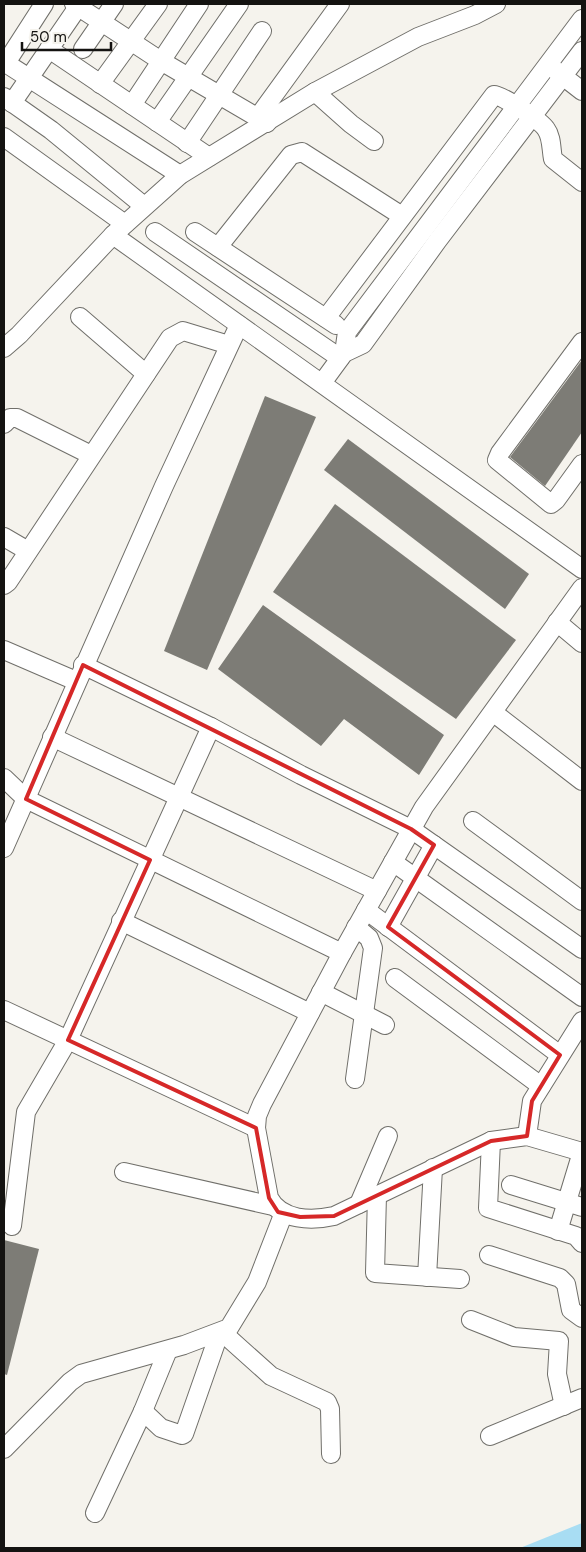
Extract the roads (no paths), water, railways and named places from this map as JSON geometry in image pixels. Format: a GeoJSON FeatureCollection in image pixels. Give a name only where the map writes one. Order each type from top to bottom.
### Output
{"type":"FeatureCollection","features":[{"type":"Feature","properties":{"kind":"street"},"geometry":{"type":"LineString","coordinates":[[44,4],[5,63],[180,175]]}},
{"type":"Feature","properties":{"kind":"street"},"geometry":{"type":"LineString","coordinates":[[83,48],[114,4]]}},
{"type":"Feature","properties":{"kind":"street"},"geometry":{"type":"LineString","coordinates":[[100,84],[158,4]]}},
{"type":"Feature","properties":{"kind":"street"},"geometry":{"type":"LineString","coordinates":[[132,105],[199,4]]}},
{"type":"Feature","properties":{"kind":"street"},"geometry":{"type":"LineString","coordinates":[[157,122],[239,4]]}},
{"type":"Feature","properties":{"kind":"street"},"geometry":{"type":"LineString","coordinates":[[262,120],[340,4]]}},
{"type":"Feature","properties":{"kind":"street"},"geometry":{"type":"LineString","coordinates":[[4,348],[19,335],[119,230],[180,175],[262,120],[418,37],[475,15],[496,4]]}},
{"type":"Feature","properties":{"kind":"street"},"geometry":{"type":"LineString","coordinates":[[144,206],[51,130],[8,100],[30,79],[77,5],[188,78],[262,120]]}},
{"type":"Feature","properties":{"kind":"street"},"geometry":{"type":"LineString","coordinates":[[322,383],[342,356],[363,344],[431,234],[517,107],[582,19]]}},
{"type":"Feature","properties":{"kind":"street"},"geometry":{"type":"LineString","coordinates":[[187,143],[262,31]]}},
{"type":"Feature","properties":{"kind":"street"},"geometry":{"type":"LineString","coordinates":[[49,49],[209,157]]}},
{"type":"Feature","properties":{"kind":"street"},"geometry":{"type":"LineString","coordinates":[[342,356],[347,332],[532,117],[582,50]]}},
{"type":"Feature","properties":{"kind":"street"},"geometry":{"type":"LineString","coordinates":[[549,65],[582,91]]}},
{"type":"Feature","properties":{"kind":"street"},"geometry":{"type":"LineString","coordinates":[[315,92],[351,124],[374,141]]}},
{"type":"Feature","properties":{"kind":"street"},"geometry":{"type":"LineString","coordinates":[[326,318],[494,95],[499,95],[532,117],[547,130],[553,159],[582,182]]}},
{"type":"Feature","properties":{"kind":"street"},"geometry":{"type":"LineString","coordinates":[[4,137],[239,325],[582,569]]}},
{"type":"Feature","properties":{"kind":"street"},"geometry":{"type":"LineString","coordinates":[[218,247],[291,154],[296,152],[302,152],[402,216]]}},
{"type":"Feature","properties":{"kind":"street"},"geometry":{"type":"LineString","coordinates":[[155,232],[342,356]]}},
{"type":"Feature","properties":{"kind":"street"},"geometry":{"type":"LineString","coordinates":[[195,232],[363,344]]}},
{"type":"Feature","properties":{"kind":"street"},"geometry":{"type":"LineString","coordinates":[[80,317],[146,374]]}},
{"type":"Feature","properties":{"kind":"street"},"geometry":{"type":"LineString","coordinates":[[4,848],[80,673],[239,325]]}},
{"type":"Feature","properties":{"kind":"street"},"geometry":{"type":"LineString","coordinates":[[4,585],[8,582],[170,338],[178,332],[188,332],[229,345]]}},
{"type":"Feature","properties":{"kind":"street"},"geometry":{"type":"LineString","coordinates":[[582,342],[500,453],[498,460],[551,504],[556,500],[582,464]]}},
{"type":"Feature","properties":{"kind":"street"},"geometry":{"type":"LineString","coordinates":[[4,424],[10,418],[17,418],[91,455]]}},
{"type":"Feature","properties":{"kind":"street"},"geometry":{"type":"LineString","coordinates":[[4,537],[28,551]]}},
{"type":"Feature","properties":{"kind":"street"},"geometry":{"type":"LineString","coordinates":[[278,1210],[269,1198],[256,1128],[260,1110],[356,927],[424,807],[494,713],[582,588]]}},
{"type":"Feature","properties":{"kind":"street"},"geometry":{"type":"LineString","coordinates":[[557,622],[582,643]]}},
{"type":"Feature","properties":{"kind":"street"},"geometry":{"type":"LineString","coordinates":[[4,650],[80,673],[211,727],[301,775],[411,829],[582,949]]}},
{"type":"Feature","properties":{"kind":"street"},"geometry":{"type":"LineString","coordinates":[[494,713],[582,781]]}},
{"type":"Feature","properties":{"kind":"street"},"geometry":{"type":"LineString","coordinates":[[12,1226],[26,1112],[68,1040],[211,727]]}},
{"type":"Feature","properties":{"kind":"street"},"geometry":{"type":"LineString","coordinates":[[52,737],[376,891]]}},
{"type":"Feature","properties":{"kind":"street"},"geometry":{"type":"LineString","coordinates":[[4,778],[26,799],[342,953]]}},
{"type":"Feature","properties":{"kind":"street"},"geometry":{"type":"LineString","coordinates":[[473,821],[582,901]]}},
{"type":"Feature","properties":{"kind":"street"},"geometry":{"type":"LineString","coordinates":[[388,926],[434,845]]}},
{"type":"Feature","properties":{"kind":"street"},"geometry":{"type":"LineString","coordinates":[[393,862],[582,997]]}},
{"type":"Feature","properties":{"kind":"street"},"geometry":{"type":"LineString","coordinates":[[366,910],[560,1055]]}},
{"type":"Feature","properties":{"kind":"street"},"geometry":{"type":"LineString","coordinates":[[121,921],[310,1014]]}},
{"type":"Feature","properties":{"kind":"street"},"geometry":{"type":"LineString","coordinates":[[355,1079],[373,948],[369,938],[356,927]]}},
{"type":"Feature","properties":{"kind":"street"},"geometry":{"type":"LineString","coordinates":[[395,978],[541,1086]]}},
{"type":"Feature","properties":{"kind":"street"},"geometry":{"type":"LineString","coordinates":[[321,992],[385,1025]]}},
{"type":"Feature","properties":{"kind":"street"},"geometry":{"type":"LineString","coordinates":[[4,1010],[256,1128]]}},
{"type":"Feature","properties":{"kind":"street"},"geometry":{"type":"LineString","coordinates":[[527,1136],[532,1101],[582,1021]]}},
{"type":"Feature","properties":{"kind":"street"},"geometry":{"type":"LineString","coordinates":[[359,1204],[388,1136]]}},
{"type":"Feature","properties":{"kind":"street"},"geometry":{"type":"LineString","coordinates":[[124,1172],[278,1210],[325,1218],[359,1204],[491,1141],[527,1136],[582,1152],[575,1205],[558,1231]]}},
{"type":"Feature","properties":{"kind":"street"},"geometry":{"type":"LineString","coordinates":[[491,1141],[488,1208],[576,1236],[582,1243]]}},
{"type":"Feature","properties":{"kind":"street"},"geometry":{"type":"LineString","coordinates":[[427,1276],[433,1168]]}},
{"type":"Feature","properties":{"kind":"street"},"geometry":{"type":"LineString","coordinates":[[511,1185],[575,1205]]}},
{"type":"Feature","properties":{"kind":"street"},"geometry":{"type":"LineString","coordinates":[[377,1195],[375,1273],[460,1279]]}},
{"type":"Feature","properties":{"kind":"street"},"geometry":{"type":"LineString","coordinates":[[4,1449],[75,1378],[87,1372],[168,1350],[221,1333],[234,1323],[257,1282],[278,1210]]}},
{"type":"Feature","properties":{"kind":"street"},"geometry":{"type":"LineString","coordinates":[[489,1255],[560,1278],[566,1284],[571,1310],[582,1318]]}},
{"type":"Feature","properties":{"kind":"street"},"geometry":{"type":"LineString","coordinates":[[471,1320],[514,1337],[559,1341],[558,1374],[564,1406]]}},
{"type":"Feature","properties":{"kind":"street"},"geometry":{"type":"LineString","coordinates":[[143,1411],[165,1431],[184,1434],[221,1333]]}},
{"type":"Feature","properties":{"kind":"street"},"geometry":{"type":"LineString","coordinates":[[221,1333],[270,1376],[327,1402],[330,1409],[331,1454]]}},
{"type":"Feature","properties":{"kind":"street"},"geometry":{"type":"LineString","coordinates":[[95,1513],[143,1411],[168,1350]]}},
{"type":"Feature","properties":{"kind":"street"},"geometry":{"type":"LineString","coordinates":[[490,1436],[582,1398]]}},
{"type":"Feature","properties":{"kind":"water"},"geometry":{"type":"Polygon","coordinates":[[[582,1523],[582,1548],[520,1548],[582,1523]]]}}]}
